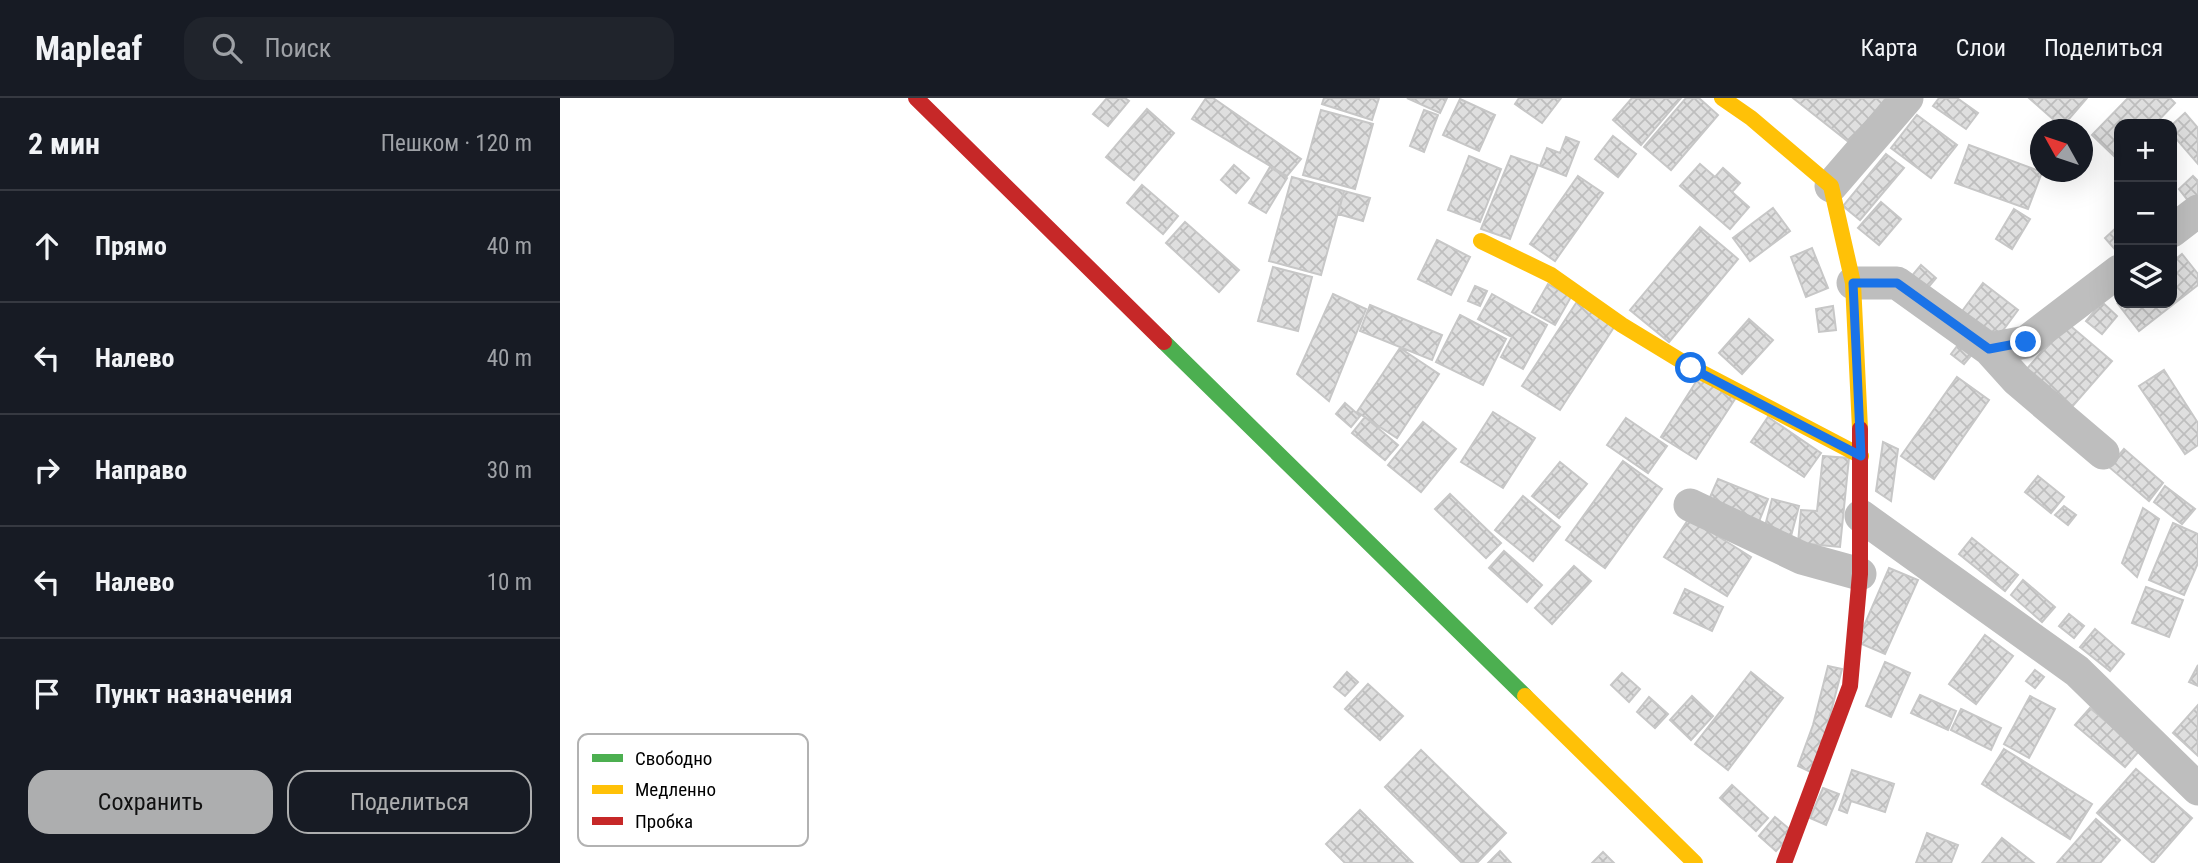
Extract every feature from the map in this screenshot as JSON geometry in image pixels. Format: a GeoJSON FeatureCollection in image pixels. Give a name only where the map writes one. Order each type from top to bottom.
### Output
{"type":"FeatureCollection","features":[{"type":"Feature","properties":{"kind":"street"},"geometry":{"type":"LineString","coordinates":[[916,98],[1695,863]]}},
{"type":"Feature","properties":{"kind":"street"},"geometry":{"type":"LineString","coordinates":[[1722,98],[1751,118],[1831,186],[1853,283],[1861,516],[1860,574],[1850,686],[1784,863]]}},
{"type":"Feature","properties":{"kind":"street"},"geometry":{"type":"LineString","coordinates":[[1831,186],[1907,98]]}},
{"type":"Feature","properties":{"kind":"street"},"geometry":{"type":"LineString","coordinates":[[2177,227],[2198,211]]}},
{"type":"Feature","properties":{"kind":"street"},"geometry":{"type":"LineString","coordinates":[[1481,241],[1551,275],[1622,325],[1691,368],[1861,456]]}},
{"type":"Feature","properties":{"kind":"street"},"geometry":{"type":"LineString","coordinates":[[1989,349],[2026,342],[2114,275]]}},
{"type":"Feature","properties":{"kind":"street"},"geometry":{"type":"LineString","coordinates":[[1853,283],[1897,283],[1989,349],[2017,380],[2103,453]]}},
{"type":"Feature","properties":{"kind":"street"},"geometry":{"type":"LineString","coordinates":[[1690,505],[1801,558],[1860,574]]}},
{"type":"Feature","properties":{"kind":"street"},"geometry":{"type":"LineString","coordinates":[[1861,516],[2077,671],[2198,789]]}},
{"type":"Feature","properties":{"kind":"building"},"geometry":{"type":"Polygon","coordinates":[[[1107,98],[1125,98],[1129,101],[1108,126],[1093,114],[1107,98]]]}},
{"type":"Feature","properties":{"kind":"building"},"geometry":{"type":"Polygon","coordinates":[[[1206,98],[1213,98],[1301,159],[1287,176],[1192,119],[1206,98]]]}},
{"type":"Feature","properties":{"kind":"building"},"geometry":{"type":"Polygon","coordinates":[[[1324,98],[1379,98],[1372,120],[1322,104],[1324,98]]]}},
{"type":"Feature","properties":{"kind":"building"},"geometry":{"type":"Polygon","coordinates":[[[1407,98],[1447,98],[1440,113],[1407,98]]]}},
{"type":"Feature","properties":{"kind":"building"},"geometry":{"type":"Polygon","coordinates":[[[1519,98],[1561,98],[1542,123],[1515,104],[1519,98]]]}},
{"type":"Feature","properties":{"kind":"building"},"geometry":{"type":"Polygon","coordinates":[[[1632,98],[1681,98],[1641,145],[1613,120],[1632,98]]]}},
{"type":"Feature","properties":{"kind":"building"},"geometry":{"type":"Polygon","coordinates":[[[1686,98],[1699,98],[1718,115],[1671,170],[1644,147],[1686,98]]]}},
{"type":"Feature","properties":{"kind":"building"},"geometry":{"type":"Polygon","coordinates":[[[1793,98],[1886,98],[1850,143],[1793,98]]]}},
{"type":"Feature","properties":{"kind":"building"},"geometry":{"type":"Polygon","coordinates":[[[1939,98],[1957,98],[1978,113],[1966,129],[1933,106],[1939,98]]]}},
{"type":"Feature","properties":{"kind":"building"},"geometry":{"type":"Polygon","coordinates":[[[2029,98],[2087,98],[2069,119],[2053,119],[2029,98]]]}},
{"type":"Feature","properties":{"kind":"building"},"geometry":{"type":"Polygon","coordinates":[[[2128,98],[2170,98],[2175,103],[2160,119],[2114,119],[2114,156],[2093,134],[2128,98]]]}},
{"type":"Feature","properties":{"kind":"building"},"geometry":{"type":"Polygon","coordinates":[[[1460,99],[1495,115],[1479,151],[1443,135],[1460,99]]]}},
{"type":"Feature","properties":{"kind":"building"},"geometry":{"type":"Polygon","coordinates":[[[1147,109],[1174,133],[1134,180],[1106,157],[1147,109]]]}},
{"type":"Feature","properties":{"kind":"building"},"geometry":{"type":"Polygon","coordinates":[[[1321,110],[1373,124],[1355,189],[1303,175],[1321,110]]]}},
{"type":"Feature","properties":{"kind":"building"},"geometry":{"type":"Polygon","coordinates":[[[1424,110],[1438,115],[1424,152],[1410,146],[1424,110]]]}},
{"type":"Feature","properties":{"kind":"building"},"geometry":{"type":"Polygon","coordinates":[[[2185,113],[2198,128],[2198,164],[2177,140],[2177,120],[2185,113]]]}},
{"type":"Feature","properties":{"kind":"building"},"geometry":{"type":"Polygon","coordinates":[[[1917,115],[1957,145],[1931,178],[1891,148],[1917,115]]]}},
{"type":"Feature","properties":{"kind":"building"},"geometry":{"type":"Polygon","coordinates":[[[1613,136],[1636,154],[1618,177],[1595,159],[1613,136]]]}},
{"type":"Feature","properties":{"kind":"building"},"geometry":{"type":"Polygon","coordinates":[[[1566,137],[1579,142],[1566,176],[1540,166],[1547,148],[1560,153],[1566,137]]]}},
{"type":"Feature","properties":{"kind":"building"},"geometry":{"type":"Polygon","coordinates":[[[1969,145],[2030,168],[2030,182],[2038,182],[2028,209],[1955,183],[1969,145]]]}},
{"type":"Feature","properties":{"kind":"building"},"geometry":{"type":"Polygon","coordinates":[[[1886,154],[1904,168],[1860,220],[1843,206],[1886,154]]]}},
{"type":"Feature","properties":{"kind":"building"},"geometry":{"type":"Polygon","coordinates":[[[1469,156],[1501,169],[1480,222],[1448,210],[1469,156]]]}},
{"type":"Feature","properties":{"kind":"building"},"geometry":{"type":"Polygon","coordinates":[[[1511,156],[1538,165],[1510,239],[1481,229],[1511,156]]]}},
{"type":"Feature","properties":{"kind":"building"},"geometry":{"type":"Polygon","coordinates":[[[1700,164],[1715,177],[1723,168],[1740,183],[1732,192],[1749,207],[1730,229],[1680,186],[1700,164]]]}},
{"type":"Feature","properties":{"kind":"building"},"geometry":{"type":"Polygon","coordinates":[[[1234,165],[1249,178],[1236,193],[1221,180],[1234,165]]]}},
{"type":"Feature","properties":{"kind":"building"},"geometry":{"type":"Polygon","coordinates":[[[1270,167],[1287,178],[1266,213],[1249,203],[1270,167]]]}},
{"type":"Feature","properties":{"kind":"building"},"geometry":{"type":"Polygon","coordinates":[[[1578,176],[1603,193],[1555,261],[1530,244],[1578,176]]]}},
{"type":"Feature","properties":{"kind":"building"},"geometry":{"type":"Polygon","coordinates":[[[2193,176],[2198,181],[2198,197],[2190,203],[2179,189],[2193,176]]]}},
{"type":"Feature","properties":{"kind":"building"},"geometry":{"type":"Polygon","coordinates":[[[1292,177],[1344,191],[1321,275],[1269,261],[1292,177]]]}},
{"type":"Feature","properties":{"kind":"building"},"geometry":{"type":"Polygon","coordinates":[[[1142,185],[1178,216],[1163,234],[1127,203],[1142,185]]]}},
{"type":"Feature","properties":{"kind":"building"},"geometry":{"type":"Polygon","coordinates":[[[1344,191],[1370,198],[1363,221],[1338,214],[1344,191]]]}},
{"type":"Feature","properties":{"kind":"building"},"geometry":{"type":"Polygon","coordinates":[[[1881,202],[1901,219],[1879,245],[1858,228],[1881,202]]]}},
{"type":"Feature","properties":{"kind":"building"},"geometry":{"type":"Polygon","coordinates":[[[1773,208],[1790,231],[1750,261],[1733,238],[1773,208]]]}},
{"type":"Feature","properties":{"kind":"building"},"geometry":{"type":"Polygon","coordinates":[[[2014,209],[2030,219],[2012,249],[1996,239],[2014,209]]]}},
{"type":"Feature","properties":{"kind":"building"},"geometry":{"type":"Polygon","coordinates":[[[1185,222],[1239,270],[1219,292],[1166,243],[1185,222]]]}},
{"type":"Feature","properties":{"kind":"building"},"geometry":{"type":"Polygon","coordinates":[[[1700,227],[1738,259],[1669,342],[1630,310],[1700,227]]]}},
{"type":"Feature","properties":{"kind":"building"},"geometry":{"type":"Polygon","coordinates":[[[2114,230],[2114,248],[2105,238],[2114,230]]]}},
{"type":"Feature","properties":{"kind":"building"},"geometry":{"type":"Polygon","coordinates":[[[1437,240],[1470,257],[1451,295],[1418,279],[1437,240]]]}},
{"type":"Feature","properties":{"kind":"building"},"geometry":{"type":"Polygon","coordinates":[[[1812,248],[1828,288],[1806,297],[1791,257],[1812,248]]]}},
{"type":"Feature","properties":{"kind":"building"},"geometry":{"type":"Polygon","coordinates":[[[2182,254],[2198,274],[2198,285],[2177,301],[2177,258],[2182,254]]]}},
{"type":"Feature","properties":{"kind":"building"},"geometry":{"type":"Polygon","coordinates":[[[1921,265],[1936,278],[1926,290],[1911,277],[1921,265]]]}},
{"type":"Feature","properties":{"kind":"building"},"geometry":{"type":"Polygon","coordinates":[[[1273,267],[1312,277],[1298,331],[1258,321],[1273,267]]]}},
{"type":"Feature","properties":{"kind":"building"},"geometry":{"type":"Polygon","coordinates":[[[1983,283],[2018,310],[1995,341],[1960,314],[1983,283]]]}},
{"type":"Feature","properties":{"kind":"building"},"geometry":{"type":"Polygon","coordinates":[[[1548,284],[1571,297],[1555,325],[1532,312],[1548,284]]]}},
{"type":"Feature","properties":{"kind":"building"},"geometry":{"type":"Polygon","coordinates":[[[1475,286],[1487,291],[1480,306],[1468,301],[1475,286]]]}},
{"type":"Feature","properties":{"kind":"building"},"geometry":{"type":"Polygon","coordinates":[[[1333,294],[1366,309],[1329,401],[1297,374],[1333,294]]]}},
{"type":"Feature","properties":{"kind":"building"},"geometry":{"type":"Polygon","coordinates":[[[1492,294],[1547,325],[1523,369],[1501,357],[1512,337],[1478,319],[1492,294]]]}},
{"type":"Feature","properties":{"kind":"building"},"geometry":{"type":"Polygon","coordinates":[[[1578,300],[1616,324],[1560,410],[1522,386],[1578,300]]]}},
{"type":"Feature","properties":{"kind":"building"},"geometry":{"type":"Polygon","coordinates":[[[2102,302],[2117,316],[2102,334],[2086,321],[2102,302]]]}},
{"type":"Feature","properties":{"kind":"building"},"geometry":{"type":"Polygon","coordinates":[[[1370,305],[1442,335],[1432,360],[1360,331],[1370,305]]]}},
{"type":"Feature","properties":{"kind":"building"},"geometry":{"type":"Polygon","coordinates":[[[1833,306],[1836,330],[1819,332],[1816,309],[1833,306]]]}},
{"type":"Feature","properties":{"kind":"building"},"geometry":{"type":"Polygon","coordinates":[[[2121,308],[2168,308],[2139,331],[2121,308]]]}},
{"type":"Feature","properties":{"kind":"building"},"geometry":{"type":"Polygon","coordinates":[[[1460,315],[1506,339],[1483,385],[1436,362],[1460,315]]]}},
{"type":"Feature","properties":{"kind":"building"},"geometry":{"type":"Polygon","coordinates":[[[1749,319],[1773,340],[1742,374],[1719,353],[1749,319]]]}},
{"type":"Feature","properties":{"kind":"building"},"geometry":{"type":"Polygon","coordinates":[[[2067,323],[2112,361],[2070,409],[2025,371],[2067,323]]]}},
{"type":"Feature","properties":{"kind":"building"},"geometry":{"type":"Polygon","coordinates":[[[1961,341],[1974,352],[1964,364],[1951,354],[1961,341]]]}},
{"type":"Feature","properties":{"kind":"building"},"geometry":{"type":"Polygon","coordinates":[[[1400,348],[1439,374],[1397,438],[1357,412],[1400,348]]]}},
{"type":"Feature","properties":{"kind":"building"},"geometry":{"type":"Polygon","coordinates":[[[2164,370],[2198,423],[2198,445],[2185,454],[2139,386],[2164,370]]]}},
{"type":"Feature","properties":{"kind":"building"},"geometry":{"type":"Polygon","coordinates":[[[1699,377],[1735,399],[1696,459],[1661,437],[1699,377]]]}},
{"type":"Feature","properties":{"kind":"building"},"geometry":{"type":"Polygon","coordinates":[[[1957,377],[1989,400],[1934,479],[1901,456],[1957,377]]]}},
{"type":"Feature","properties":{"kind":"building"},"geometry":{"type":"Polygon","coordinates":[[[1345,403],[1360,416],[1351,427],[1336,414],[1345,403]]]}},
{"type":"Feature","properties":{"kind":"building"},"geometry":{"type":"Polygon","coordinates":[[[1493,412],[1535,438],[1503,488],[1461,462],[1493,412]]]}},
{"type":"Feature","properties":{"kind":"building"},"geometry":{"type":"Polygon","coordinates":[[[1365,417],[1398,445],[1385,460],[1352,433],[1365,417]]]}},
{"type":"Feature","properties":{"kind":"building"},"geometry":{"type":"Polygon","coordinates":[[[1768,417],[1821,453],[1804,477],[1751,442],[1768,417]]]}},
{"type":"Feature","properties":{"kind":"building"},"geometry":{"type":"Polygon","coordinates":[[[1626,418],[1667,446],[1648,473],[1607,445],[1626,418]]]}},
{"type":"Feature","properties":{"kind":"building"},"geometry":{"type":"Polygon","coordinates":[[[1423,422],[1456,449],[1421,492],[1388,465],[1423,422]]]}},
{"type":"Feature","properties":{"kind":"building"},"geometry":{"type":"Polygon","coordinates":[[[1883,442],[1898,449],[1891,501],[1876,491],[1883,442]]]}},
{"type":"Feature","properties":{"kind":"building"},"geometry":{"type":"Polygon","coordinates":[[[2124,449],[2163,483],[2149,501],[2109,467],[2124,449]]]}},
{"type":"Feature","properties":{"kind":"building"},"geometry":{"type":"Polygon","coordinates":[[[1823,456],[1849,458],[1840,547],[1798,543],[1801,510],[1817,511],[1823,456]]]}},
{"type":"Feature","properties":{"kind":"building"},"geometry":{"type":"Polygon","coordinates":[[[1623,461],[1662,489],[1605,568],[1566,540],[1623,461]]]}},
{"type":"Feature","properties":{"kind":"building"},"geometry":{"type":"Polygon","coordinates":[[[1560,462],[1587,484],[1559,518],[1532,496],[1560,462]]]}},
{"type":"Feature","properties":{"kind":"building"},"geometry":{"type":"Polygon","coordinates":[[[2038,476],[2064,497],[2051,513],[2025,492],[2038,476]]]}},
{"type":"Feature","properties":{"kind":"building"},"geometry":{"type":"Polygon","coordinates":[[[1718,479],[1768,499],[1758,524],[1707,504],[1718,479]]]}},
{"type":"Feature","properties":{"kind":"building"},"geometry":{"type":"Polygon","coordinates":[[[2165,486],[2195,509],[2182,524],[2154,502],[2165,486]]]}},
{"type":"Feature","properties":{"kind":"building"},"geometry":{"type":"Polygon","coordinates":[[[1450,494],[1501,543],[1486,558],[1435,509],[1450,494]]]}},
{"type":"Feature","properties":{"kind":"building"},"geometry":{"type":"Polygon","coordinates":[[[1523,496],[1560,527],[1533,561],[1495,530],[1523,496]]]}},
{"type":"Feature","properties":{"kind":"building"},"geometry":{"type":"Polygon","coordinates":[[[1772,499],[1799,506],[1791,536],[1764,530],[1772,499]]]}},
{"type":"Feature","properties":{"kind":"building"},"geometry":{"type":"Polygon","coordinates":[[[2064,506],[2076,515],[2068,525],[2055,515],[2064,506]]]}},
{"type":"Feature","properties":{"kind":"building"},"geometry":{"type":"Polygon","coordinates":[[[2143,508],[2159,519],[2137,577],[2122,563],[2143,508]]]}},
{"type":"Feature","properties":{"kind":"building"},"geometry":{"type":"Polygon","coordinates":[[[1689,518],[1751,557],[1727,596],[1664,557],[1689,518]]]}},
{"type":"Feature","properties":{"kind":"building"},"geometry":{"type":"Polygon","coordinates":[[[2173,523],[2198,534],[2198,563],[2184,595],[2149,580],[2173,523]]]}},
{"type":"Feature","properties":{"kind":"building"},"geometry":{"type":"Polygon","coordinates":[[[1972,538],[2018,575],[2005,591],[1959,554],[1972,538]]]}},
{"type":"Feature","properties":{"kind":"building"},"geometry":{"type":"Polygon","coordinates":[[[1504,551],[1542,585],[1527,602],[1489,568],[1504,551]]]}},
{"type":"Feature","properties":{"kind":"building"},"geometry":{"type":"Polygon","coordinates":[[[1574,566],[1591,581],[1552,624],[1535,608],[1574,566]]]}},
{"type":"Feature","properties":{"kind":"building"},"geometry":{"type":"Polygon","coordinates":[[[1889,568],[1918,580],[1885,654],[1857,642],[1889,568]]]}},
{"type":"Feature","properties":{"kind":"building"},"geometry":{"type":"Polygon","coordinates":[[[2023,580],[2055,607],[2042,622],[2011,595],[2023,580]]]}},
{"type":"Feature","properties":{"kind":"building"},"geometry":{"type":"Polygon","coordinates":[[[2146,587],[2183,600],[2169,637],[2132,623],[2146,587]]]}},
{"type":"Feature","properties":{"kind":"building"},"geometry":{"type":"Polygon","coordinates":[[[1685,589],[1723,607],[1712,631],[1674,613],[1685,589]]]}},
{"type":"Feature","properties":{"kind":"building"},"geometry":{"type":"Polygon","coordinates":[[[2069,614],[2084,626],[2074,638],[2059,626],[2069,614]]]}},
{"type":"Feature","properties":{"kind":"building"},"geometry":{"type":"Polygon","coordinates":[[[2095,629],[2124,654],[2110,671],[2080,647],[2095,629]]]}},
{"type":"Feature","properties":{"kind":"building"},"geometry":{"type":"Polygon","coordinates":[[[1985,635],[2013,656],[1976,704],[1949,684],[1985,635]]]}},
{"type":"Feature","properties":{"kind":"building"},"geometry":{"type":"Polygon","coordinates":[[[1885,662],[1910,673],[1891,717],[1866,706],[1885,662]]]}},
{"type":"Feature","properties":{"kind":"building"},"geometry":{"type":"Polygon","coordinates":[[[2198,665],[2198,686],[2189,682],[2198,665]]]}},
{"type":"Feature","properties":{"kind":"building"},"geometry":{"type":"Polygon","coordinates":[[[1828,666],[1842,669],[1815,774],[1798,766],[1813,725],[1828,666]]]}},
{"type":"Feature","properties":{"kind":"building"},"geometry":{"type":"Polygon","coordinates":[[[2035,670],[2044,677],[2035,688],[2026,681],[2035,670]]]}},
{"type":"Feature","properties":{"kind":"building"},"geometry":{"type":"Polygon","coordinates":[[[1347,672],[1358,682],[1345,696],[1334,687],[1347,672]]]}},
{"type":"Feature","properties":{"kind":"building"},"geometry":{"type":"Polygon","coordinates":[[[1751,672],[1783,698],[1728,770],[1695,744],[1751,672]]]}},
{"type":"Feature","properties":{"kind":"building"},"geometry":{"type":"Polygon","coordinates":[[[1622,673],[1640,689],[1629,702],[1611,685],[1622,673]]]}},
{"type":"Feature","properties":{"kind":"building"},"geometry":{"type":"Polygon","coordinates":[[[1368,684],[1403,716],[1380,740],[1345,709],[1368,684]]]}},
{"type":"Feature","properties":{"kind":"building"},"geometry":{"type":"Polygon","coordinates":[[[1920,695],[1956,711],[1948,730],[1911,713],[1920,695]]]}},
{"type":"Feature","properties":{"kind":"building"},"geometry":{"type":"Polygon","coordinates":[[[1692,696],[1713,716],[1691,740],[1670,720],[1692,696]]]}},
{"type":"Feature","properties":{"kind":"building"},"geometry":{"type":"Polygon","coordinates":[[[2030,696],[2055,709],[2029,758],[2004,744],[2030,696]]]}},
{"type":"Feature","properties":{"kind":"building"},"geometry":{"type":"Polygon","coordinates":[[[1649,697],[1668,714],[1655,728],[1637,712],[1649,697]]]}},
{"type":"Feature","properties":{"kind":"building"},"geometry":{"type":"Polygon","coordinates":[[[2198,705],[2198,756],[2173,733],[2198,705]]]}},
{"type":"Feature","properties":{"kind":"building"},"geometry":{"type":"Polygon","coordinates":[[[2090,708],[2140,750],[2125,767],[2075,725],[2090,708]]]}},
{"type":"Feature","properties":{"kind":"building"},"geometry":{"type":"Polygon","coordinates":[[[1961,709],[2001,728],[1991,750],[1951,730],[1961,709]]]}},
{"type":"Feature","properties":{"kind":"building"},"geometry":{"type":"Polygon","coordinates":[[[2004,749],[2092,804],[2070,839],[1982,784],[2004,749]]]}},
{"type":"Feature","properties":{"kind":"building"},"geometry":{"type":"Polygon","coordinates":[[[1421,750],[1506,833],[1477,863],[1462,863],[1385,787],[1421,750]]]}},
{"type":"Feature","properties":{"kind":"building"},"geometry":{"type":"Polygon","coordinates":[[[2136,769],[2192,818],[2153,863],[2097,813],[2136,769]]]}},
{"type":"Feature","properties":{"kind":"building"},"geometry":{"type":"Polygon","coordinates":[[[1852,770],[1894,784],[1885,812],[1851,801],[1847,813],[1839,810],[1852,770]]]}},
{"type":"Feature","properties":{"kind":"building"},"geometry":{"type":"Polygon","coordinates":[[[1732,785],[1768,818],[1756,831],[1720,798],[1732,785]]]}},
{"type":"Feature","properties":{"kind":"building"},"geometry":{"type":"Polygon","coordinates":[[[1823,788],[1839,794],[1826,825],[1810,818],[1823,788]]]}},
{"type":"Feature","properties":{"kind":"building"},"geometry":{"type":"Polygon","coordinates":[[[1360,810],[1413,863],[1345,863],[1326,844],[1360,810]]]}},
{"type":"Feature","properties":{"kind":"building"},"geometry":{"type":"Polygon","coordinates":[[[1775,817],[1793,832],[1776,851],[1759,836],[1775,817]]]}},
{"type":"Feature","properties":{"kind":"building"},"geometry":{"type":"Polygon","coordinates":[[[2096,819],[2120,840],[2100,863],[2057,863],[2096,819]]]}},
{"type":"Feature","properties":{"kind":"building"},"geometry":{"type":"Polygon","coordinates":[[[1927,833],[1958,845],[1951,863],[1916,863],[1927,833]]]}},
{"type":"Feature","properties":{"kind":"building"},"geometry":{"type":"Polygon","coordinates":[[[2002,838],[2034,863],[1982,863],[2002,838]]]}},
{"type":"Feature","properties":{"kind":"building"},"geometry":{"type":"Polygon","coordinates":[[[1500,851],[1511,863],[1488,863],[1500,851]]]}},
{"type":"Feature","properties":{"kind":"building"},"geometry":{"type":"Polygon","coordinates":[[[1603,852],[1614,863],[1592,863],[1603,852]]]}},
{"type":"Feature","properties":{"kind":"traffic: fast"},"geometry":{"type":"LineString","coordinates":[[1164,342],[1525,696]]}},
{"type":"Feature","properties":{"kind":"traffic: slow"},"geometry":{"type":"LineString","coordinates":[[1722,98],[1751,118],[1831,186],[1853,283],[1860,429]]}},
{"type":"Feature","properties":{"kind":"traffic: slow"},"geometry":{"type":"LineString","coordinates":[[1481,241],[1551,275],[1622,325],[1691,367],[1861,456]]}},
{"type":"Feature","properties":{"kind":"traffic: slow"},"geometry":{"type":"LineString","coordinates":[[1525,696],[1695,863]]}},
{"type":"Feature","properties":{"kind":"traffic: jam"},"geometry":{"type":"LineString","coordinates":[[916,98],[1164,342]]}},
{"type":"Feature","properties":{"kind":"traffic: jam"},"geometry":{"type":"LineString","coordinates":[[1784,863],[1850,686],[1860,574],[1860,429]]}},
{"type":"Feature","properties":{"kind":"route"},"geometry":{"type":"LineString","coordinates":[[1691,368],[1771,407],[1861,456],[1853,283],[1897,283],[1989,349],[2026,342]]}}]}
